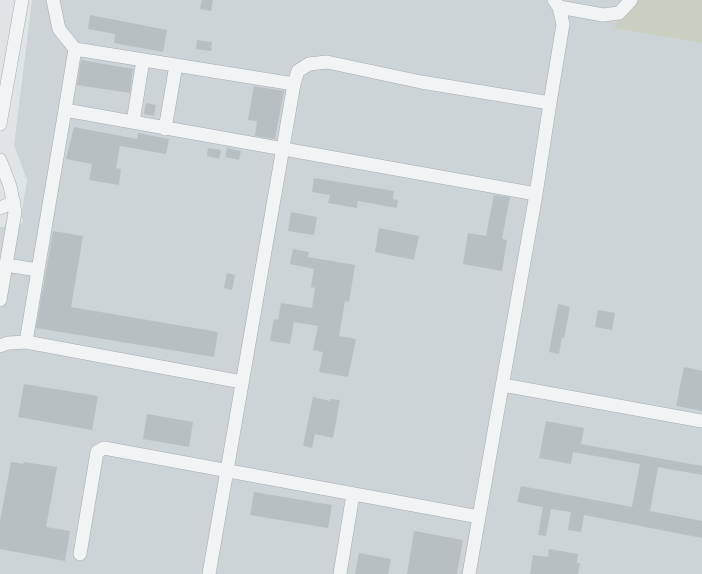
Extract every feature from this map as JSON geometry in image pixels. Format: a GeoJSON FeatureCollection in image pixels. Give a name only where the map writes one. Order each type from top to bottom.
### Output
{"type":"FeatureCollection","features":[{"type":"Feature","properties":{"kind":"lane"},"geometry":{"type":"LineString","coordinates":[[0,124],[22,0]]}},
{"type":"Feature","properties":{"kind":"lane"},"geometry":{"type":"LineString","coordinates":[[53,0],[59,29],[75,49],[294,84]]}},
{"type":"Feature","properties":{"kind":"lane"},"geometry":{"type":"LineString","coordinates":[[557,3],[603,15],[619,13],[631,0]]}},
{"type":"Feature","properties":{"kind":"lane"},"geometry":{"type":"LineString","coordinates":[[469,574],[536,194],[563,24],[557,3]]}},
{"type":"Feature","properties":{"kind":"lane"},"geometry":{"type":"LineString","coordinates":[[26,342],[75,49]]}},
{"type":"Feature","properties":{"kind":"lane"},"geometry":{"type":"LineString","coordinates":[[133,122],[143,60]]}},
{"type":"Feature","properties":{"kind":"lane"},"geometry":{"type":"LineString","coordinates":[[209,574],[282,150],[294,84],[298,71],[309,64],[327,62],[428,83],[550,103]]}},
{"type":"Feature","properties":{"kind":"lane"},"geometry":{"type":"LineString","coordinates":[[165,129],[176,65]]}},
{"type":"Feature","properties":{"kind":"lane"},"geometry":{"type":"LineString","coordinates":[[64,110],[536,194]]}},
{"type":"Feature","properties":{"kind":"lane"},"geometry":{"type":"LineString","coordinates":[[0,160],[14,202],[13,223],[0,300]]}},
{"type":"Feature","properties":{"kind":"lane"},"geometry":{"type":"LineString","coordinates":[[0,208],[14,202]]}},
{"type":"Feature","properties":{"kind":"lane"},"geometry":{"type":"LineString","coordinates":[[6,265],[38,270]]}},
{"type":"Feature","properties":{"kind":"lane"},"geometry":{"type":"LineString","coordinates":[[0,346],[8,343],[26,342],[242,382]]}},
{"type":"Feature","properties":{"kind":"lane"},"geometry":{"type":"LineString","coordinates":[[503,385],[702,420]]}},
{"type":"Feature","properties":{"kind":"lane"},"geometry":{"type":"LineString","coordinates":[[80,554],[98,452],[104,448],[479,517]]}},
{"type":"Feature","properties":{"kind":"lane"},"geometry":{"type":"LineString","coordinates":[[340,574],[353,494]]}},
{"type":"Feature","properties":{"kind":"shaded area"},"geometry":{"type":"Polygon","coordinates":[[[32,0],[702,0],[702,574],[0,574],[0,227],[5,227],[6,221],[22,224],[23,220],[21,216],[27,180],[14,145],[32,0]]]}},
{"type":"Feature","properties":{"kind":"green space"},"geometry":{"type":"Polygon","coordinates":[[[639,0],[702,0],[702,43],[614,28],[618,21],[626,17],[639,0]]]}},
{"type":"Feature","properties":{"kind":"building"},"geometry":{"type":"Polygon","coordinates":[[[202,0],[213,0],[211,11],[200,9],[202,0]]]}},
{"type":"Feature","properties":{"kind":"building"},"geometry":{"type":"Polygon","coordinates":[[[90,15],[167,30],[163,52],[114,43],[115,34],[88,29],[90,15]]]}},
{"type":"Feature","properties":{"kind":"building"},"geometry":{"type":"Polygon","coordinates":[[[197,40],[212,42],[211,51],[196,49],[197,40]]]}},
{"type":"Feature","properties":{"kind":"building"},"geometry":{"type":"Polygon","coordinates":[[[81,60],[133,69],[130,93],[77,85],[81,60]]]}},
{"type":"Feature","properties":{"kind":"building"},"geometry":{"type":"Polygon","coordinates":[[[254,86],[284,91],[275,139],[255,136],[257,121],[248,120],[254,86]]]}},
{"type":"Feature","properties":{"kind":"building"},"geometry":{"type":"Polygon","coordinates":[[[146,103],[156,105],[154,116],[144,114],[146,103]]]}},
{"type":"Feature","properties":{"kind":"building"},"geometry":{"type":"Polygon","coordinates":[[[74,127],[137,139],[138,133],[169,139],[166,154],[120,146],[116,168],[121,169],[119,185],[89,180],[92,164],[66,159],[74,127]]]}},
{"type":"Feature","properties":{"kind":"building"},"geometry":{"type":"Polygon","coordinates":[[[208,148],[221,150],[219,159],[207,156],[208,148]]]}},
{"type":"Feature","properties":{"kind":"building"},"geometry":{"type":"Polygon","coordinates":[[[227,148],[241,151],[239,160],[225,157],[227,148]]]}},
{"type":"Feature","properties":{"kind":"building"},"geometry":{"type":"Polygon","coordinates":[[[314,178],[394,191],[393,199],[398,200],[397,208],[358,201],[357,208],[328,203],[330,195],[312,192],[314,178]]]}},
{"type":"Feature","properties":{"kind":"building"},"geometry":{"type":"Polygon","coordinates":[[[494,195],[510,197],[502,239],[507,240],[502,271],[463,264],[468,233],[486,236],[494,195]]]}},
{"type":"Feature","properties":{"kind":"building"},"geometry":{"type":"Polygon","coordinates":[[[291,212],[317,217],[314,235],[288,231],[291,212]]]}},
{"type":"Feature","properties":{"kind":"building"},"geometry":{"type":"Polygon","coordinates":[[[379,228],[419,236],[414,260],[375,252],[379,228]]]}},
{"type":"Feature","properties":{"kind":"building"},"geometry":{"type":"Polygon","coordinates":[[[53,231],[83,236],[71,307],[218,332],[214,357],[36,328],[53,231]]]}},
{"type":"Feature","properties":{"kind":"building"},"geometry":{"type":"Polygon","coordinates":[[[293,249],[309,252],[308,257],[355,265],[349,302],[345,301],[339,336],[356,339],[348,377],[319,372],[323,352],[313,350],[318,326],[294,322],[290,344],[270,341],[274,319],[278,320],[281,303],[312,308],[315,288],[311,287],[314,269],[290,264],[293,249]]]}},
{"type":"Feature","properties":{"kind":"building"},"geometry":{"type":"Polygon","coordinates":[[[227,273],[235,275],[232,290],[224,288],[227,273]]]}},
{"type":"Feature","properties":{"kind":"building"},"geometry":{"type":"Polygon","coordinates":[[[558,304],[570,307],[564,338],[562,337],[559,354],[549,352],[558,304]]]}},
{"type":"Feature","properties":{"kind":"building"},"geometry":{"type":"Polygon","coordinates":[[[598,310],[615,313],[612,330],[595,327],[598,310]]]}},
{"type":"Feature","properties":{"kind":"building"},"geometry":{"type":"Polygon","coordinates":[[[684,367],[702,371],[702,411],[676,406],[684,367]]]}},
{"type":"Feature","properties":{"kind":"building"},"geometry":{"type":"Polygon","coordinates":[[[24,384],[98,396],[92,430],[18,417],[24,384]]]}},
{"type":"Feature","properties":{"kind":"building"},"geometry":{"type":"Polygon","coordinates":[[[313,397],[330,401],[330,399],[340,400],[333,438],[315,434],[312,448],[303,446],[313,397]]]}},
{"type":"Feature","properties":{"kind":"building"},"geometry":{"type":"Polygon","coordinates":[[[147,414],[193,422],[189,447],[143,439],[147,414]]]}},
{"type":"Feature","properties":{"kind":"building"},"geometry":{"type":"Polygon","coordinates":[[[546,421],[584,428],[581,444],[702,466],[702,475],[658,467],[650,511],[702,521],[702,538],[584,515],[581,532],[568,530],[571,512],[551,509],[546,536],[538,535],[543,507],[517,502],[521,486],[632,507],[640,464],[573,452],[571,464],[539,458],[546,421]]]}},
{"type":"Feature","properties":{"kind":"building"},"geometry":{"type":"Polygon","coordinates":[[[11,462],[23,464],[24,462],[57,467],[46,527],[70,531],[65,561],[0,549],[0,521],[11,462]]]}},
{"type":"Feature","properties":{"kind":"building"},"geometry":{"type":"Polygon","coordinates":[[[254,492],[332,505],[328,528],[250,515],[254,492]]]}},
{"type":"Feature","properties":{"kind":"building"},"geometry":{"type":"Polygon","coordinates":[[[414,531],[463,540],[457,574],[407,574],[414,531]]]}},
{"type":"Feature","properties":{"kind":"building"},"geometry":{"type":"Polygon","coordinates":[[[549,549],[578,554],[577,563],[580,563],[578,574],[530,574],[533,555],[548,557],[549,549]]]}},
{"type":"Feature","properties":{"kind":"building"},"geometry":{"type":"Polygon","coordinates":[[[359,553],[391,559],[388,574],[355,574],[359,553]]]}}]}
